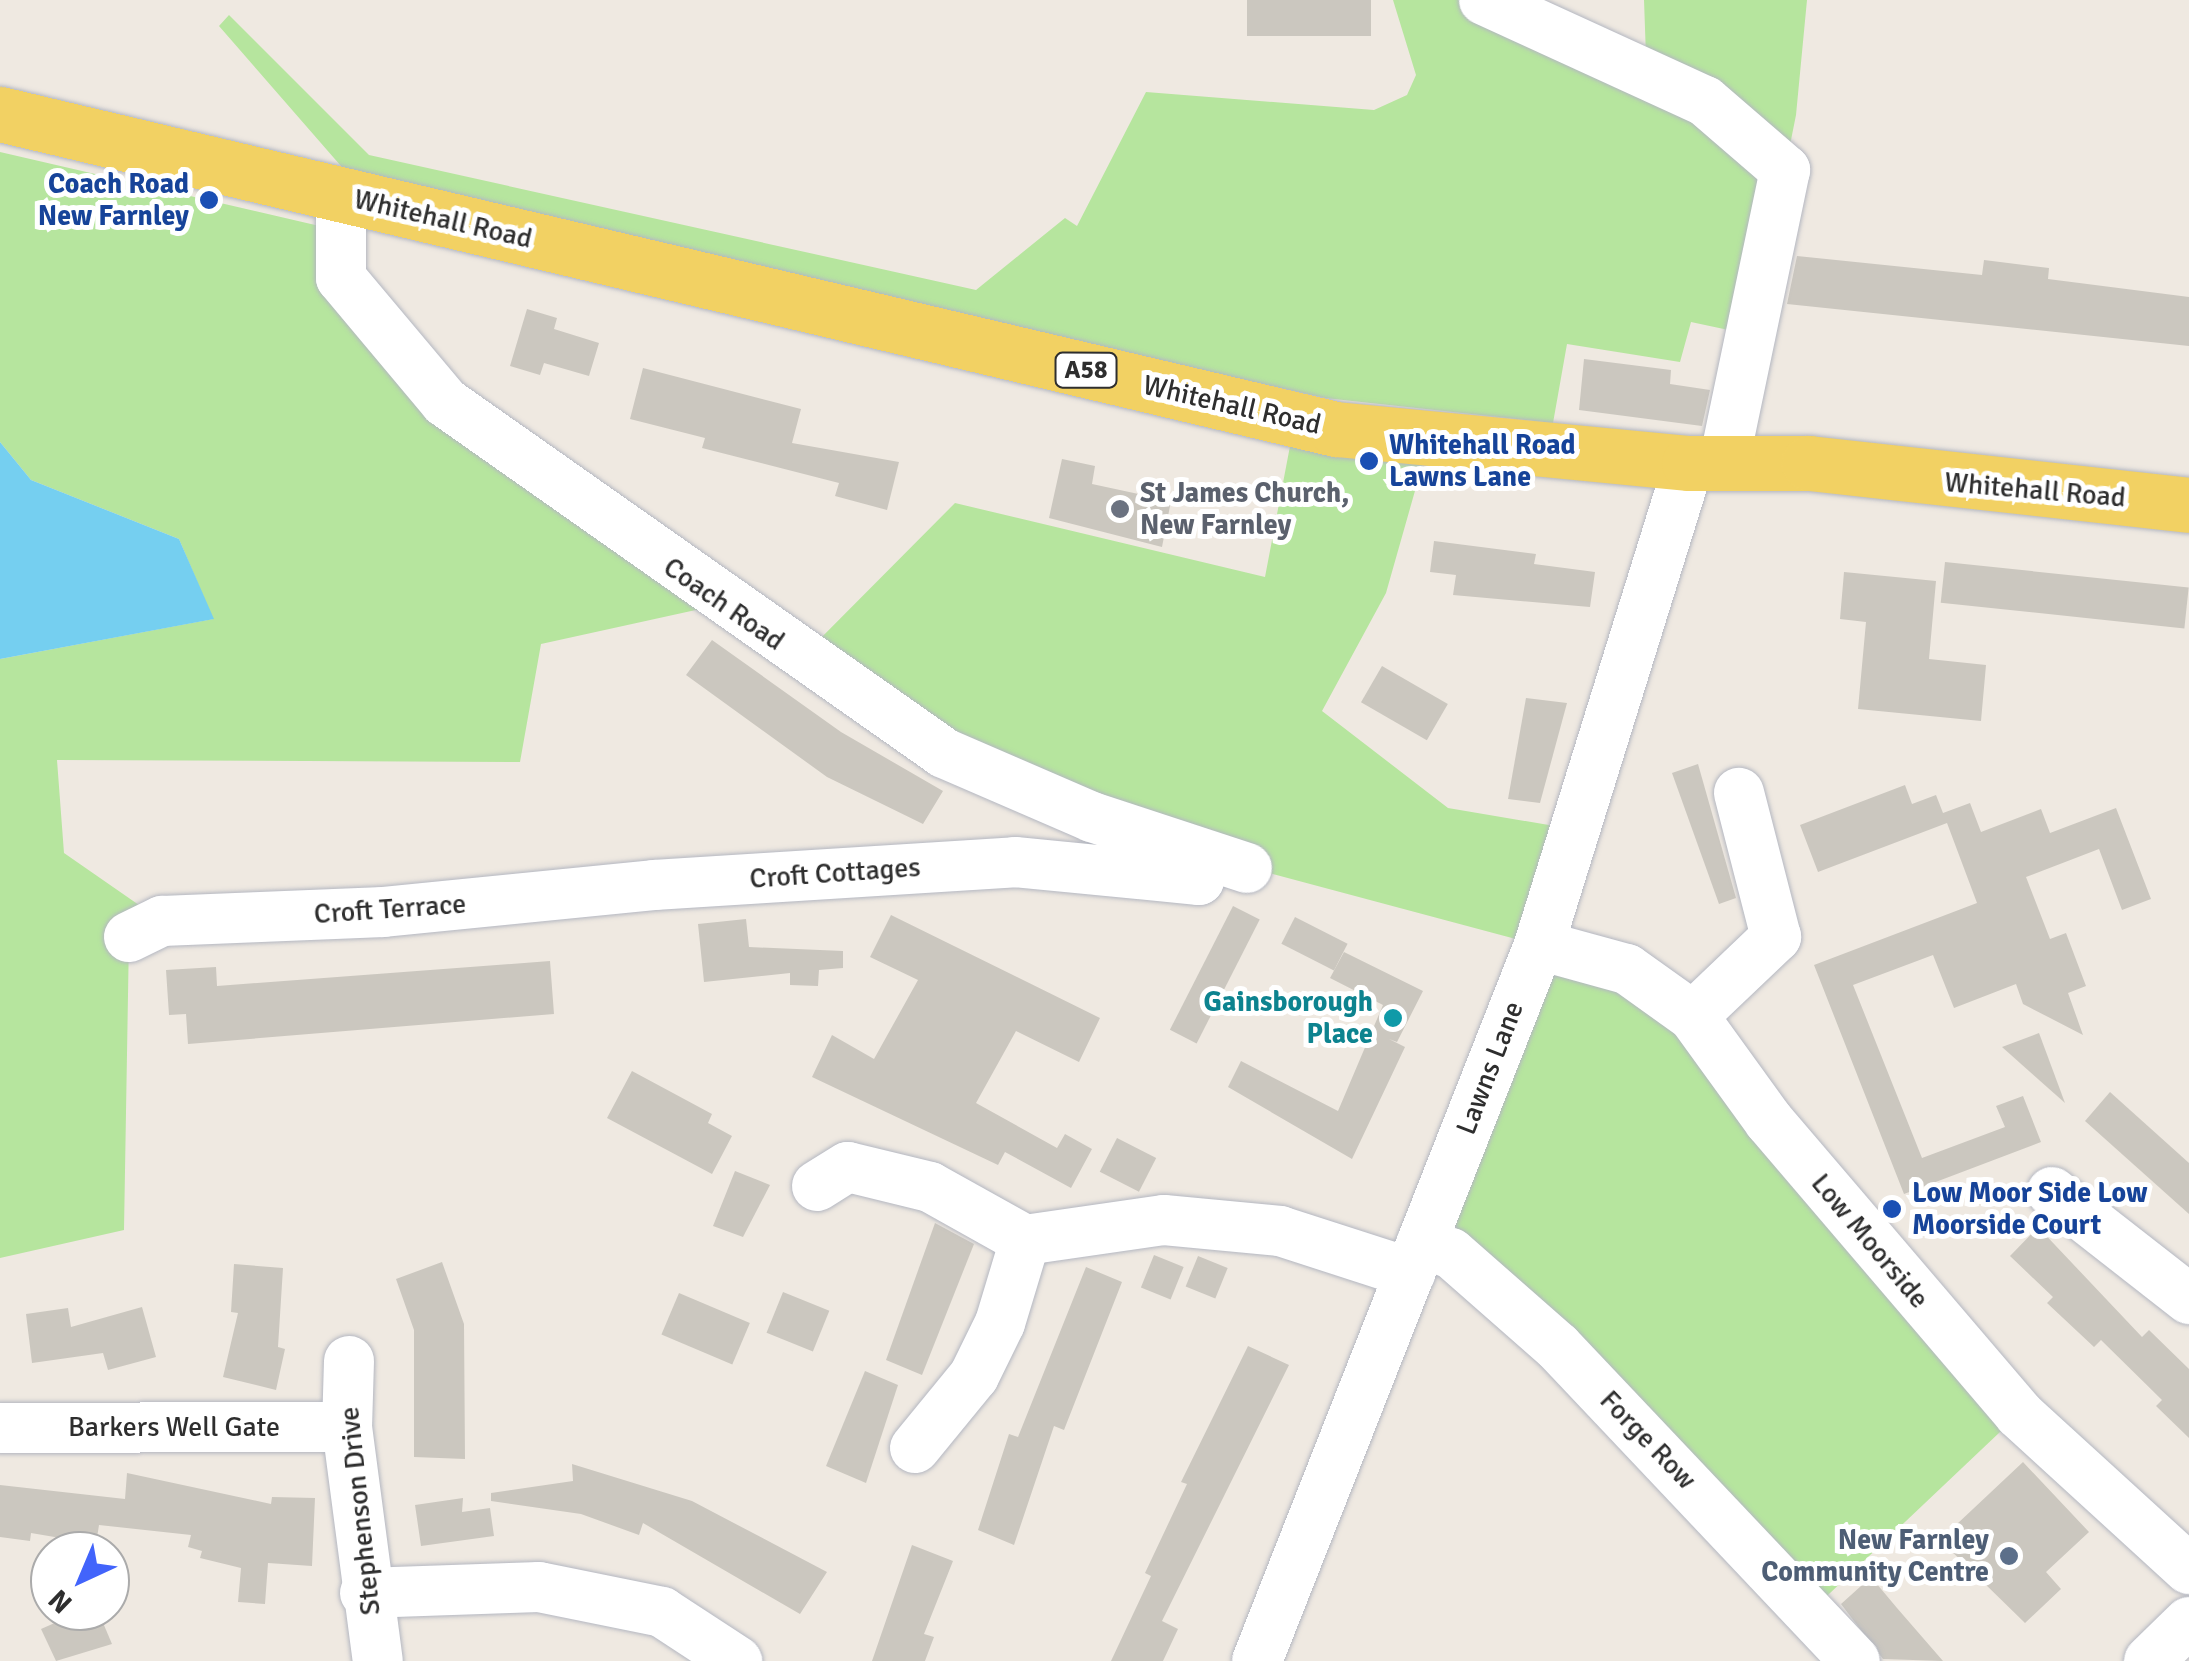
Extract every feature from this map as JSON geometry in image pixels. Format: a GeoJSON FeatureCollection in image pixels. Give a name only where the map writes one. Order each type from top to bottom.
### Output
{"type":"FeatureCollection","features":[{"type":"Feature","properties":{"kind":"main road","name":"Whitehall Road"},"geometry":{"type":"LineString","coordinates":[[0,114],[1336,429],[2189,505]]}},
{"type":"Feature","properties":{"kind":"street","name":"Lawns Lane"},"geometry":{"type":"LineString","coordinates":[[1257,1661],[1539,945],[1707,460],[1785,170],[1704,101],[1484,0]]}},
{"type":"Feature","properties":{"kind":"street","name":"Coach Road"},"geometry":{"type":"LineString","coordinates":[[341,194],[341,278],[445,402],[944,754],[1226,862]]}},
{"type":"Feature","properties":{"kind":"street"},"geometry":{"type":"LineString","coordinates":[[1693,1016],[1776,937],[1739,793]]}},
{"type":"Feature","properties":{"kind":"street","name":"Croft Cottages"},"geometry":{"type":"LineString","coordinates":[[654,884],[1015,862],[1199,880],[1226,862]]}},
{"type":"Feature","properties":{"kind":"street","name":"Croft Terrace"},"geometry":{"type":"LineString","coordinates":[[129,937],[162,921],[384,912],[654,884]]}},
{"type":"Feature","properties":{"kind":"street","name":"Low Moorside"},"geometry":{"type":"LineString","coordinates":[[1539,945],[1626,970],[1693,1016],[1770,1122],[2019,1414],[2189,1569]]}},
{"type":"Feature","properties":{"kind":"street"},"geometry":{"type":"LineString","coordinates":[[818,1186],[848,1167],[930,1187],[1024,1240],[1000,1324],[974,1376],[915,1448]]}},
{"type":"Feature","properties":{"kind":"street"},"geometry":{"type":"LineString","coordinates":[[2052,1192],[2189,1298]]}},
{"type":"Feature","properties":{"kind":"street","name":"Forge Row"},"geometry":{"type":"LineString","coordinates":[[1024,1240],[1164,1220],[1280,1231],[1416,1259],[1450,1253],[1558,1347],[1855,1661]]}},
{"type":"Feature","properties":{"kind":"street","name":"Stephenson Drive"},"geometry":{"type":"LineString","coordinates":[[348,1361],[347,1427],[365,1592],[378,1661]]}},
{"type":"Feature","properties":{"kind":"street","name":"Barkers Well Gate"},"geometry":{"type":"LineString","coordinates":[[0,1428],[347,1427]]}},
{"type":"Feature","properties":{"kind":"street"},"geometry":{"type":"LineString","coordinates":[[365,1592],[540,1587],[662,1612],[738,1661]]}},
{"type":"Feature","properties":{"kind":"street"},"geometry":{"type":"LineString","coordinates":[[2149,1661],[2189,1622]]}},
{"type":"Feature","properties":{"kind":"green space"},"geometry":{"type":"Polygon","coordinates":[[[1393,0],[1484,0],[1646,57],[1644,0],[1807,0],[1796,115],[1752,335],[1691,322],[1680,362],[1567,344],[1553,423],[1325,398],[354,181],[219,26],[229,15],[369,155],[976,290],[1065,218],[1077,226],[1146,92],[1374,110],[1407,95],[1416,75],[1393,0]]]}},
{"type":"Feature","properties":{"kind":"green space"},"geometry":{"type":"Polygon","coordinates":[[[0,152],[341,231],[445,402],[723,604],[541,644],[520,762],[57,760],[64,853],[162,921],[129,937],[124,1230],[0,1258],[0,659],[213,619],[179,539],[31,480],[0,442],[0,152]]]}},
{"type":"Feature","properties":{"kind":"green space"},"geometry":{"type":"Polygon","coordinates":[[[1295,420],[1430,438],[1386,593],[1322,711],[1448,808],[1578,830],[1539,945],[1627,969],[2019,1414],[1810,1612],[1421,1244],[1538,945],[1206,856],[802,657],[955,503],[1265,577],[1295,420]]]}},
{"type":"Feature","properties":{"kind":"water"},"geometry":{"type":"Polygon","coordinates":[[[0,442],[31,480],[179,539],[214,619],[0,659],[0,442]]]}},
{"type":"Feature","properties":{"kind":"building"},"geometry":{"type":"Polygon","coordinates":[[[1247,0],[1371,0],[1371,36],[1247,36],[1247,0]]]}},
{"type":"Feature","properties":{"kind":"building"},"geometry":{"type":"Polygon","coordinates":[[[1797,256],[1982,275],[1984,260],[2049,268],[2048,279],[2189,297],[2189,346],[1787,304],[1797,256]]]}},
{"type":"Feature","properties":{"kind":"building"},"geometry":{"type":"Polygon","coordinates":[[[527,309],[557,318],[554,329],[599,343],[589,376],[544,363],[540,375],[510,366],[527,309]]]}},
{"type":"Feature","properties":{"kind":"building"},"geometry":{"type":"Polygon","coordinates":[[[1584,359],[1671,370],[1670,384],[1710,390],[1702,426],[1579,410],[1584,359]]]}},
{"type":"Feature","properties":{"kind":"building"},"geometry":{"type":"Polygon","coordinates":[[[643,368],[801,409],[792,443],[899,462],[887,510],[835,496],[839,483],[702,448],[705,438],[630,419],[643,368]]]}},
{"type":"Feature","properties":{"kind":"building","name":"St James Church, New Farnley"},"geometry":{"type":"Polygon","coordinates":[[[1062,459],[1095,466],[1092,484],[1171,501],[1162,547],[1049,518],[1062,459]]]}},
{"type":"Feature","properties":{"kind":"building"},"geometry":{"type":"Polygon","coordinates":[[[1434,541],[1536,554],[1534,564],[1595,572],[1590,607],[1453,595],[1456,575],[1430,572],[1434,541]]]}},
{"type":"Feature","properties":{"kind":"building"},"geometry":{"type":"Polygon","coordinates":[[[1945,562],[2189,588],[2184,628],[1941,603],[1945,562]]]}},
{"type":"Feature","properties":{"kind":"building"},"geometry":{"type":"Polygon","coordinates":[[[1844,572],[1936,581],[1929,659],[1986,665],[1981,721],[1858,709],[1866,622],[1840,619],[1844,572]]]}},
{"type":"Feature","properties":{"kind":"building"},"geometry":{"type":"Polygon","coordinates":[[[712,640],[841,732],[943,791],[923,824],[827,777],[686,675],[712,640]]]}},
{"type":"Feature","properties":{"kind":"building"},"geometry":{"type":"Polygon","coordinates":[[[1382,666],[1448,704],[1427,740],[1361,702],[1382,666]]]}},
{"type":"Feature","properties":{"kind":"building"},"geometry":{"type":"Polygon","coordinates":[[[1526,698],[1567,703],[1540,803],[1508,799],[1526,698]]]}},
{"type":"Feature","properties":{"kind":"building"},"geometry":{"type":"Polygon","coordinates":[[[1698,764],[1736,898],[1719,904],[1672,773],[1698,764]]]}},
{"type":"Feature","properties":{"kind":"building"},"geometry":{"type":"Polygon","coordinates":[[[1905,785],[1912,804],[1936,795],[1943,813],[1970,803],[1981,832],[2041,809],[2050,833],[2116,808],[2151,899],[2122,910],[2099,849],[2026,877],[2050,939],[2066,933],[2086,986],[2068,993],[2083,1035],[2023,1004],[2016,984],[1954,1008],[1933,955],[1853,985],[1922,1158],[2005,1127],[1996,1106],[2023,1096],[2041,1142],[1904,1194],[1814,965],[1977,903],[1947,823],[1818,872],[1800,825],[1905,785]]]}},
{"type":"Feature","properties":{"kind":"building","name":"Gainsborough Place"},"geometry":{"type":"Polygon","coordinates":[[[1233,906],[1260,920],[1197,1043],[1170,1030],[1233,906]]]}},
{"type":"Feature","properties":{"kind":"building"},"geometry":{"type":"Polygon","coordinates":[[[891,915],[1100,1018],[1079,1062],[1016,1031],[976,1103],[1057,1148],[1065,1134],[1092,1149],[1071,1188],[1005,1152],[998,1165],[812,1077],[832,1035],[874,1059],[918,980],[870,957],[891,915]]]}},
{"type":"Feature","properties":{"kind":"building"},"geometry":{"type":"Polygon","coordinates":[[[1295,917],[1348,944],[1334,971],[1281,944],[1295,917]]]}},
{"type":"Feature","properties":{"kind":"building"},"geometry":{"type":"Polygon","coordinates":[[[746,919],[749,947],[843,951],[843,968],[819,970],[818,986],[790,985],[790,973],[704,982],[698,924],[746,919]]]}},
{"type":"Feature","properties":{"kind":"building"},"geometry":{"type":"Polygon","coordinates":[[[1344,952],[1423,991],[1397,1042],[1389,1039],[1405,1047],[1352,1159],[1228,1087],[1241,1061],[1338,1111],[1383,1005],[1330,978],[1344,952]]]}},
{"type":"Feature","properties":{"kind":"building"},"geometry":{"type":"Polygon","coordinates":[[[550,961],[554,1014],[188,1044],[186,1014],[169,1015],[166,970],[216,967],[217,986],[550,961]]]}},
{"type":"Feature","properties":{"kind":"building"},"geometry":{"type":"Polygon","coordinates":[[[2039,1033],[2065,1103],[2002,1047],[2039,1033]]]}},
{"type":"Feature","properties":{"kind":"building"},"geometry":{"type":"Polygon","coordinates":[[[632,1071],[712,1114],[708,1123],[732,1136],[712,1174],[607,1118],[632,1071]]]}},
{"type":"Feature","properties":{"kind":"building"},"geometry":{"type":"Polygon","coordinates":[[[2110,1092],[2189,1163],[2189,1214],[2085,1121],[2110,1092]]]}},
{"type":"Feature","properties":{"kind":"building"},"geometry":{"type":"Polygon","coordinates":[[[1117,1138],[1156,1158],[1139,1192],[1100,1172],[1117,1138]]]}},
{"type":"Feature","properties":{"kind":"building"},"geometry":{"type":"Polygon","coordinates":[[[735,1171],[770,1185],[743,1237],[713,1226],[735,1171]]]}},
{"type":"Feature","properties":{"kind":"building"},"geometry":{"type":"Polygon","coordinates":[[[935,1223],[974,1244],[922,1375],[886,1360],[935,1223]]]}},
{"type":"Feature","properties":{"kind":"building"},"geometry":{"type":"Polygon","coordinates":[[[2038,1227],[2142,1337],[2149,1330],[2189,1369],[2189,1438],[2156,1406],[2162,1400],[2101,1340],[2094,1347],[2047,1303],[2053,1297],[2010,1256],[2038,1227]]]}},
{"type":"Feature","properties":{"kind":"building"},"geometry":{"type":"Polygon","coordinates":[[[1154,1255],[1184,1267],[1171,1299],[1141,1287],[1154,1255]]]}},
{"type":"Feature","properties":{"kind":"building"},"geometry":{"type":"Polygon","coordinates":[[[1198,1256],[1228,1268],[1215,1299],[1186,1287],[1198,1256]]]}},
{"type":"Feature","properties":{"kind":"building"},"geometry":{"type":"Polygon","coordinates":[[[442,1262],[464,1324],[465,1459],[414,1457],[414,1330],[396,1279],[442,1262]]]}},
{"type":"Feature","properties":{"kind":"building"},"geometry":{"type":"Polygon","coordinates":[[[234,1264],[283,1268],[278,1347],[285,1349],[276,1390],[223,1377],[238,1313],[231,1312],[234,1264]]]}},
{"type":"Feature","properties":{"kind":"building"},"geometry":{"type":"Polygon","coordinates":[[[1086,1267],[1122,1282],[1064,1430],[1054,1426],[1014,1545],[978,1530],[1009,1434],[1018,1437],[1086,1267]]]}},
{"type":"Feature","properties":{"kind":"building"},"geometry":{"type":"Polygon","coordinates":[[[783,1292],[829,1311],[813,1352],[767,1333],[783,1292]]]}},
{"type":"Feature","properties":{"kind":"building"},"geometry":{"type":"Polygon","coordinates":[[[679,1293],[750,1323],[732,1365],[661,1334],[679,1293]]]}},
{"type":"Feature","properties":{"kind":"building"},"geometry":{"type":"Polygon","coordinates":[[[142,1307],[156,1357],[108,1370],[103,1353],[32,1363],[26,1314],[68,1308],[71,1327],[142,1307]]]}},
{"type":"Feature","properties":{"kind":"building"},"geometry":{"type":"Polygon","coordinates":[[[1248,1346],[1289,1365],[1162,1621],[1178,1629],[1163,1661],[1111,1661],[1151,1576],[1145,1573],[1187,1484],[1181,1482],[1248,1346]]]}},
{"type":"Feature","properties":{"kind":"building"},"geometry":{"type":"Polygon","coordinates":[[[865,1371],[898,1385],[866,1483],[826,1466],[865,1371]]]}},
{"type":"Feature","properties":{"kind":"building","name":"New Farnley Community Centre"},"geometry":{"type":"Polygon","coordinates":[[[2023,1462],[2089,1532],[2046,1572],[2061,1589],[2025,1623],[1940,1540],[2023,1462]]]}},
{"type":"Feature","properties":{"kind":"building"},"geometry":{"type":"Polygon","coordinates":[[[572,1464],[692,1501],[827,1572],[800,1614],[643,1523],[639,1535],[581,1514],[491,1501],[491,1493],[573,1481],[572,1464]]]}},
{"type":"Feature","properties":{"kind":"building"},"geometry":{"type":"Polygon","coordinates":[[[127,1473],[271,1504],[272,1497],[315,1498],[312,1566],[268,1563],[265,1604],[238,1602],[241,1568],[200,1558],[202,1551],[188,1547],[191,1535],[99,1525],[98,1531],[30,1531],[30,1541],[0,1537],[0,1485],[125,1499],[127,1473]]]}},
{"type":"Feature","properties":{"kind":"building"},"geometry":{"type":"Polygon","coordinates":[[[463,1498],[462,1512],[490,1508],[494,1536],[421,1546],[415,1505],[463,1498]]]}},
{"type":"Feature","properties":{"kind":"building"},"geometry":{"type":"Polygon","coordinates":[[[912,1545],[953,1561],[924,1634],[934,1637],[925,1661],[872,1661],[912,1545]]]}},
{"type":"Feature","properties":{"kind":"building"},"geometry":{"type":"Polygon","coordinates":[[[1871,1577],[1943,1661],[1883,1659],[1841,1604],[1871,1577]]]}},
{"type":"Feature","properties":{"kind":"building"},"geometry":{"type":"Polygon","coordinates":[[[42,1631],[106,1631],[112,1644],[56,1661],[42,1631]]]}},
{"type":"Feature","properties":{"kind":"place","name":"Coach Road New Farnley"},"geometry":{"type":"Point","coordinates":[209,200]}},
{"type":"Feature","properties":{"kind":"place","name":"Whitehall Road Lawns Lane"},"geometry":{"type":"Point","coordinates":[1369,461]}},
{"type":"Feature","properties":{"kind":"place","name":"St James Church, New Farnley"},"geometry":{"type":"Point","coordinates":[1120,509]}},
{"type":"Feature","properties":{"kind":"place","name":"Gainsborough Place"},"geometry":{"type":"Point","coordinates":[1393,1018]}},
{"type":"Feature","properties":{"kind":"place","name":"Low Moor Side Low Moorside Court"},"geometry":{"type":"Point","coordinates":[1892,1209]}},
{"type":"Feature","properties":{"kind":"place","name":"New Farnley Community Centre"},"geometry":{"type":"Point","coordinates":[2009,1556]}}]}
